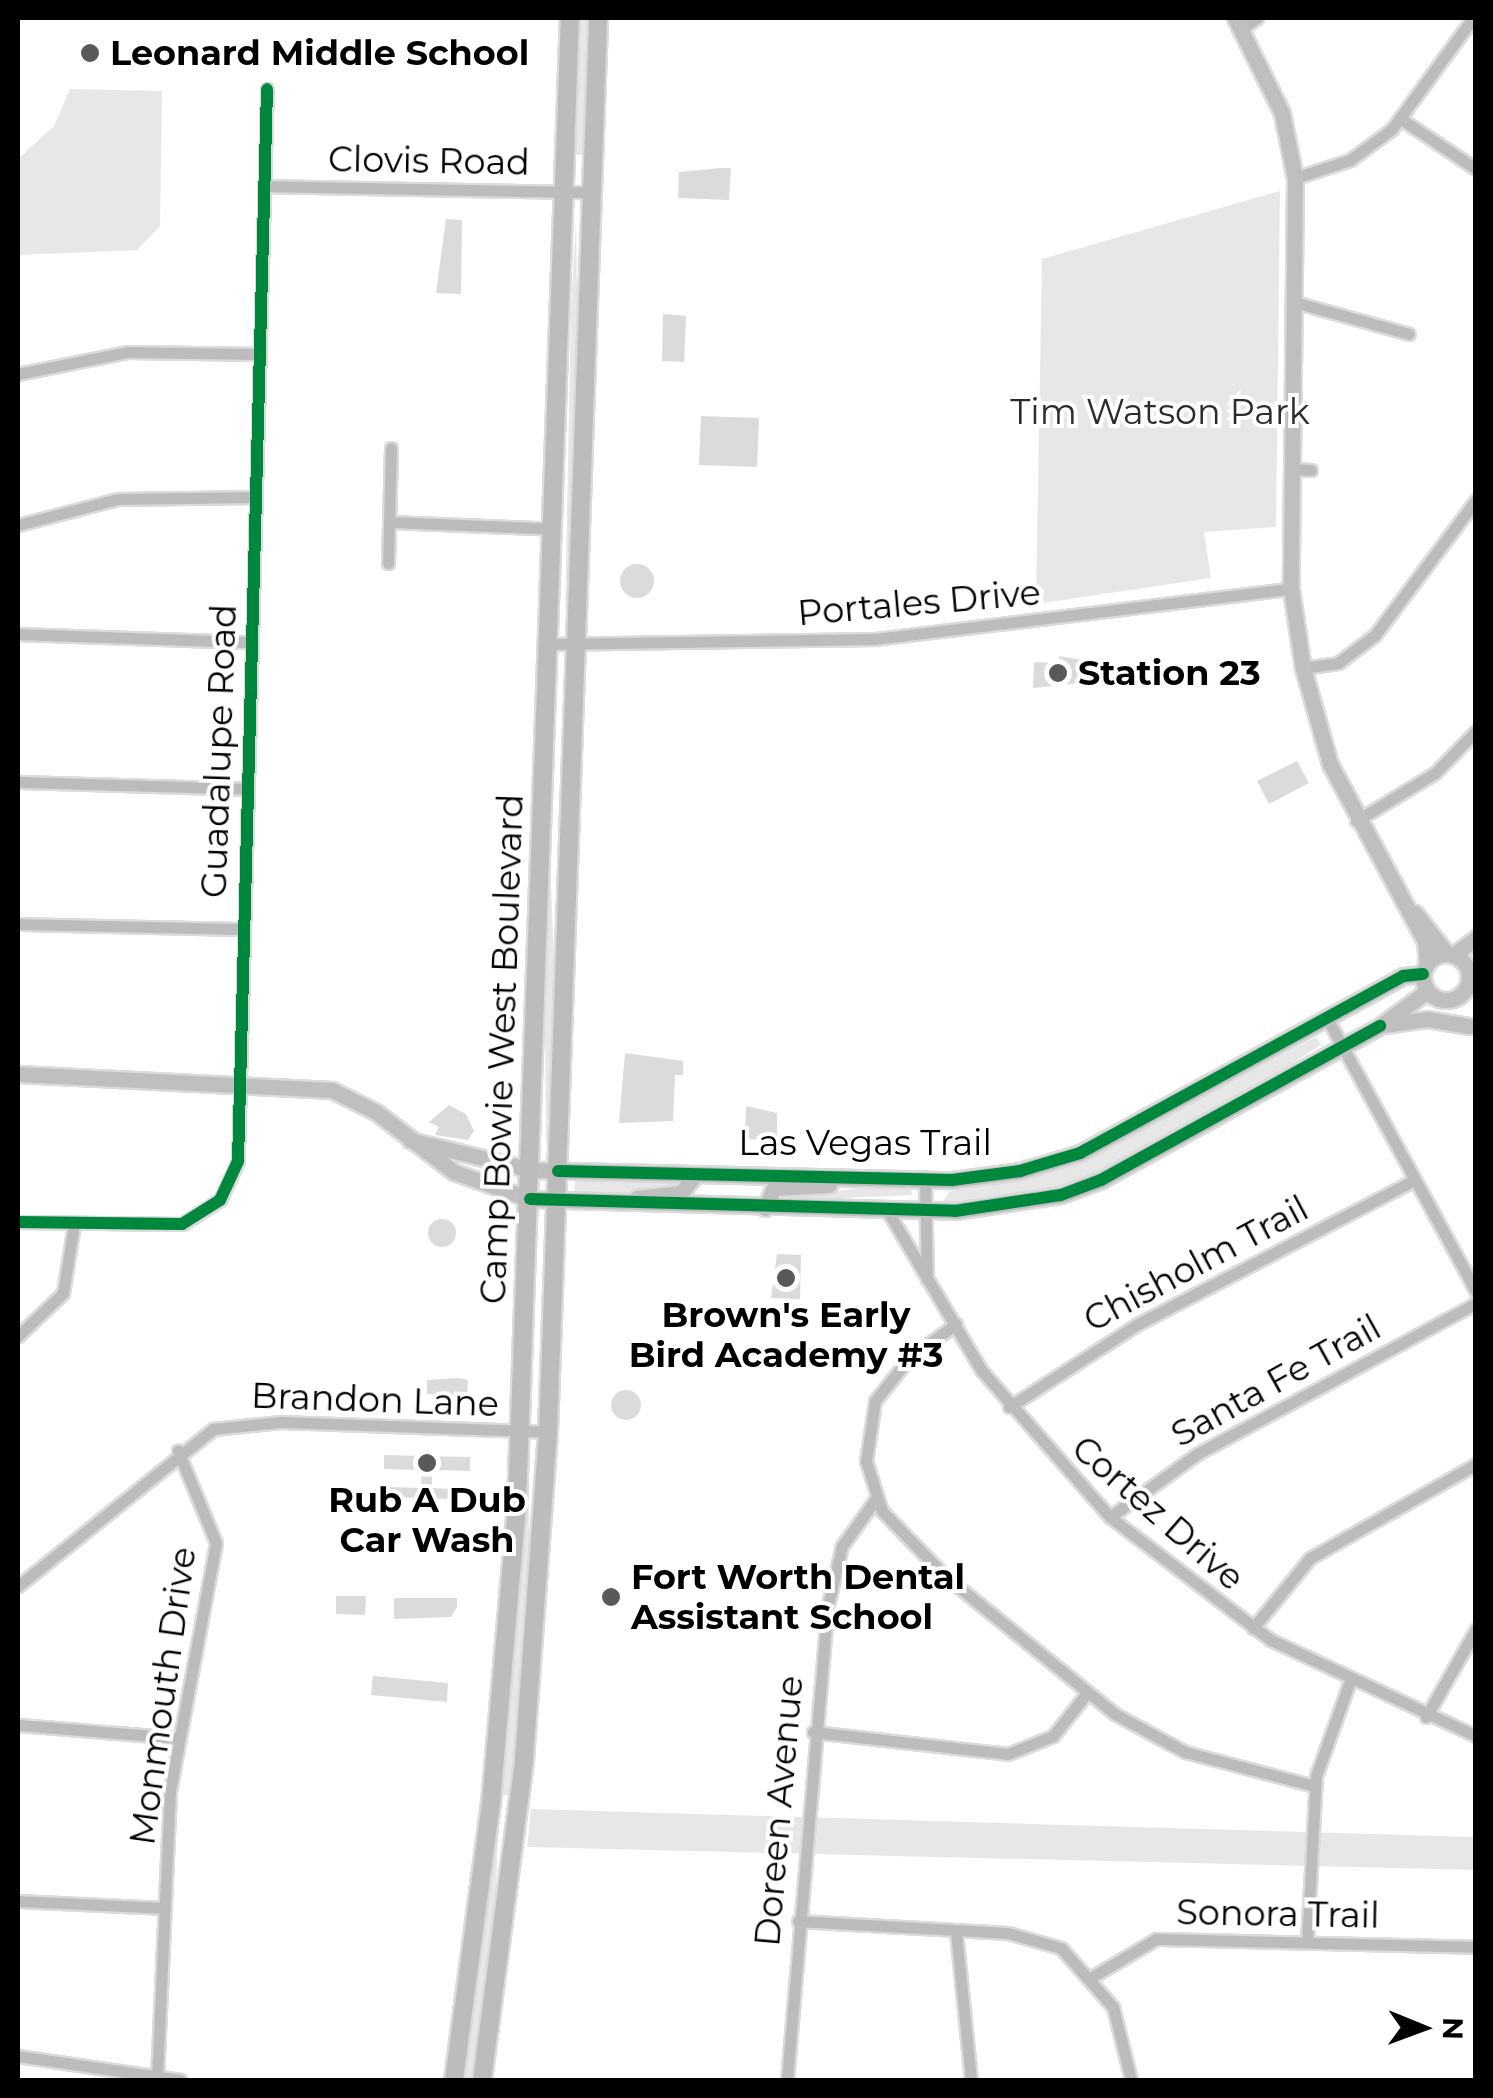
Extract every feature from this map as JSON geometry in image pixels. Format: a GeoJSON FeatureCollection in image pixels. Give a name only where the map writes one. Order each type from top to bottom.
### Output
{"type":"FeatureCollection","features":[{"type":"Feature","properties":{"kind":"main road","name":"Camp Bowie West Boulevard"},"geometry":{"type":"LineString","coordinates":[[454,2080],[491,1803],[520,1431],[570,18]]}},
{"type":"Feature","properties":{"kind":"main road","name":"Camp Bowie West Boulevard"},"geometry":{"type":"LineString","coordinates":[[482,2080],[511,1879],[548,1432],[598,18]]}},
{"type":"Feature","properties":{"kind":"main road"},"geometry":{"type":"LineString","coordinates":[[1238,23],[1282,112],[1294,178],[1291,589],[1303,668],[1356,821],[1427,946],[1426,969],[1437,998]]}},
{"type":"Feature","properties":{"kind":"main road"},"geometry":{"type":"LineString","coordinates":[[542,845],[569,845]]}},
{"type":"Feature","properties":{"kind":"main road"},"geometry":{"type":"LineString","coordinates":[[1404,906],[1468,974]]}},
{"type":"Feature","properties":{"kind":"main road","name":"Las Vegas Trail"},"geometry":{"type":"LineString","coordinates":[[410,1140],[484,1164],[531,1170],[924,1178],[1020,1171],[1080,1153],[1403,976],[1426,969],[1476,938]]}},
{"type":"Feature","properties":{"kind":"main road"},"geometry":{"type":"LineString","coordinates":[[1464,994],[1476,955]]}},
{"type":"Feature","properties":{"kind":"main road"},"geometry":{"type":"LineString","coordinates":[[1380,1026],[1426,992],[1472,1028]]}},
{"type":"Feature","properties":{"kind":"main road"},"geometry":{"type":"LineString","coordinates":[[1437,998],[1464,994]]}},
{"type":"Feature","properties":{"kind":"main road"},"geometry":{"type":"LineString","coordinates":[[1464,994],[1476,1007]]}},
{"type":"Feature","properties":{"kind":"main road"},"geometry":{"type":"LineString","coordinates":[[1380,1026],[1427,1019],[1472,1028]]}},
{"type":"Feature","properties":{"kind":"main road","name":"Las Vegas Trail"},"geometry":{"type":"LineString","coordinates":[[410,1140],[454,1172],[530,1199],[622,1206],[887,1210],[991,1207],[1102,1180],[1380,1026]]}},
{"type":"Feature","properties":{"kind":"main road"},"geometry":{"type":"LineString","coordinates":[[18,1074],[240,1081],[332,1090],[410,1140]]}},
{"type":"Feature","properties":{"kind":"main road"},"geometry":{"type":"LineString","coordinates":[[622,1206],[681,1193],[696,1174]]}},
{"type":"Feature","properties":{"kind":"main road"},"geometry":{"type":"LineString","coordinates":[[765,1208],[774,1188],[830,1185],[840,1176]]}},
{"type":"Feature","properties":{"kind":"main road"},"geometry":{"type":"LineString","coordinates":[[491,1803],[508,1813],[511,1879]]}},
{"type":"Feature","properties":{"kind":"street"},"geometry":{"type":"LineString","coordinates":[[1238,23],[1257,18]]}},
{"type":"Feature","properties":{"kind":"street"},"geometry":{"type":"LineString","coordinates":[[1294,178],[1350,160],[1401,119],[1473,18]]}},
{"type":"Feature","properties":{"kind":"street","name":"Guadalupe Road"},"geometry":{"type":"LineString","coordinates":[[18,1222],[182,1224],[206,1212],[238,1161],[268,89]]}},
{"type":"Feature","properties":{"kind":"street"},"geometry":{"type":"LineString","coordinates":[[1401,119],[1476,168]]}},
{"type":"Feature","properties":{"kind":"street","name":"Clovis Road"},"geometry":{"type":"LineString","coordinates":[[265,186],[592,192]]}},
{"type":"Feature","properties":{"kind":"street"},"geometry":{"type":"LineString","coordinates":[[1294,302],[1409,334]]}},
{"type":"Feature","properties":{"kind":"street"},"geometry":{"type":"LineString","coordinates":[[18,374],[128,352],[260,354]]}},
{"type":"Feature","properties":{"kind":"street"},"geometry":{"type":"LineString","coordinates":[[388,564],[391,448]]}},
{"type":"Feature","properties":{"kind":"street"},"geometry":{"type":"LineString","coordinates":[[1292,469],[1311,470]]}},
{"type":"Feature","properties":{"kind":"street"},"geometry":{"type":"LineString","coordinates":[[18,526],[118,499],[256,497]]}},
{"type":"Feature","properties":{"kind":"street"},"geometry":{"type":"LineString","coordinates":[[1303,668],[1338,662],[1375,635],[1476,500]]}},
{"type":"Feature","properties":{"kind":"street"},"geometry":{"type":"LineString","coordinates":[[390,522],[554,529]]}},
{"type":"Feature","properties":{"kind":"street","name":"Portales Drive"},"geometry":{"type":"LineString","coordinates":[[550,644],[875,639],[1291,589]]}},
{"type":"Feature","properties":{"kind":"street"},"geometry":{"type":"LineString","coordinates":[[18,634],[252,642]]}},
{"type":"Feature","properties":{"kind":"street"},"geometry":{"type":"LineString","coordinates":[[1356,821],[1435,773],[1476,731]]}},
{"type":"Feature","properties":{"kind":"street"},"geometry":{"type":"LineString","coordinates":[[18,782],[248,790]]}},
{"type":"Feature","properties":{"kind":"street"},"geometry":{"type":"LineString","coordinates":[[18,924],[244,929]]}},
{"type":"Feature","properties":{"kind":"street"},"geometry":{"type":"LineString","coordinates":[[1328,1020],[1476,1291]]}},
{"type":"Feature","properties":{"kind":"street"},"geometry":{"type":"LineString","coordinates":[[924,1178],[926,1279]]}},
{"type":"Feature","properties":{"kind":"street","name":"Chisholm Trail"},"geometry":{"type":"LineString","coordinates":[[1010,1407],[1138,1324],[1415,1180]]}},
{"type":"Feature","properties":{"kind":"street","name":"Cortez Drive"},"geometry":{"type":"LineString","coordinates":[[887,1210],[926,1279],[1010,1407],[1110,1517],[1252,1628],[1350,1680],[1476,1736]]}},
{"type":"Feature","properties":{"kind":"street"},"geometry":{"type":"LineString","coordinates":[[18,1336],[63,1293],[74,1224]]}},
{"type":"Feature","properties":{"kind":"street","name":"Santa Fe Trail"},"geometry":{"type":"LineString","coordinates":[[1110,1517],[1197,1454],[1476,1303]]}},
{"type":"Feature","properties":{"kind":"street"},"geometry":{"type":"LineString","coordinates":[[956,1324],[909,1358],[876,1400],[866,1461],[874,1500],[946,1576],[1087,1693],[1184,1752],[1315,1786]]}},
{"type":"Feature","properties":{"kind":"street","name":"Brandon Lane"},"geometry":{"type":"LineString","coordinates":[[18,1586],[178,1451],[240,1422],[548,1432]]}},
{"type":"Feature","properties":{"kind":"street","name":"Monmouth Drive"},"geometry":{"type":"LineString","coordinates":[[157,2078],[179,1738],[216,1543],[178,1451]]}},
{"type":"Feature","properties":{"kind":"street"},"geometry":{"type":"LineString","coordinates":[[1252,1628],[1310,1558],[1476,1464]]}},
{"type":"Feature","properties":{"kind":"street","name":"Doreen Avenue"},"geometry":{"type":"LineString","coordinates":[[787,2080],[814,1732],[834,1568],[874,1500]]}},
{"type":"Feature","properties":{"kind":"street"},"geometry":{"type":"LineString","coordinates":[[1426,1716],[1476,1629]]}},
{"type":"Feature","properties":{"kind":"street"},"geometry":{"type":"LineString","coordinates":[[1307,1942],[1315,1786],[1350,1680]]}},
{"type":"Feature","properties":{"kind":"street"},"geometry":{"type":"LineString","coordinates":[[814,1732],[1008,1754],[1053,1736],[1087,1693]]}},
{"type":"Feature","properties":{"kind":"street"},"geometry":{"type":"LineString","coordinates":[[18,1725],[179,1738]]}},
{"type":"Feature","properties":{"kind":"street"},"geometry":{"type":"LineString","coordinates":[[18,1901],[165,1908]]}},
{"type":"Feature","properties":{"kind":"street"},"geometry":{"type":"LineString","coordinates":[[798,1921],[1044,1941],[1092,1977],[1113,2007],[1131,2080]]}},
{"type":"Feature","properties":{"kind":"street"},"geometry":{"type":"LineString","coordinates":[[956,1932],[971,2080]]}},
{"type":"Feature","properties":{"kind":"street","name":"Sonora Trail"},"geometry":{"type":"LineString","coordinates":[[1092,1977],[1156,1939],[1476,1947]]}},
{"type":"Feature","properties":{"kind":"street"},"geometry":{"type":"LineString","coordinates":[[18,2056],[180,2080]]}},
{"type":"Feature","properties":{"kind":"green space"},"geometry":{"type":"Polygon","coordinates":[[[581,18],[588,18],[584,155],[575,155],[581,18]]]}},
{"type":"Feature","properties":{"kind":"green space"},"geometry":{"type":"Polygon","coordinates":[[[70,89],[162,91],[160,226],[137,250],[18,255],[18,159],[54,126],[70,89]]]}},
{"type":"Feature","properties":{"kind":"green space","name":"Tim Watson Park"},"geometry":{"type":"Polygon","coordinates":[[[1280,191],[1276,527],[1204,532],[1211,578],[1036,604],[1042,259],[1280,191]]]}},
{"type":"Feature","properties":{"kind":"green space"},"geometry":{"type":"Polygon","coordinates":[[[576,220],[578,342],[565,616],[571,310],[576,220]]]}},
{"type":"Feature","properties":{"kind":"green space"},"geometry":{"type":"Polygon","coordinates":[[[550,862],[555,982],[546,1152],[545,1034],[550,862]]]}},
{"type":"Feature","properties":{"kind":"green space"},"geometry":{"type":"Polygon","coordinates":[[[1316,1037],[1321,1045],[1251,1090],[1093,1174],[1057,1188],[942,1203],[949,1192],[1083,1161],[1316,1037]]]}},
{"type":"Feature","properties":{"kind":"green space"},"geometry":{"type":"Polygon","coordinates":[[[575,1180],[675,1181],[680,1186],[616,1197],[574,1194],[575,1180]]]}},
{"type":"Feature","properties":{"kind":"green space"},"geometry":{"type":"Polygon","coordinates":[[[875,1185],[911,1186],[912,1195],[777,1201],[875,1185]]]}},
{"type":"Feature","properties":{"kind":"green space"},"geometry":{"type":"Polygon","coordinates":[[[529,1456],[529,1614],[511,1796],[502,1795],[529,1456]]]}},
{"type":"Feature","properties":{"kind":"green space"},"geometry":{"type":"Polygon","coordinates":[[[531,1809],[1475,1837],[1476,1870],[527,1847],[531,1809]]]}},
{"type":"Feature","properties":{"kind":"green space"},"geometry":{"type":"Polygon","coordinates":[[[498,1826],[495,1932],[473,2080],[464,2080],[498,1826]]]}},
{"type":"Feature","properties":{"kind":"building"},"geometry":{"type":"Polygon","coordinates":[[[731,168],[729,200],[678,198],[679,172],[731,168]]]}},
{"type":"Feature","properties":{"kind":"building"},"geometry":{"type":"Polygon","coordinates":[[[446,219],[462,220],[461,294],[436,293],[446,219]]]}},
{"type":"Feature","properties":{"kind":"building"},"geometry":{"type":"Polygon","coordinates":[[[663,314],[686,316],[684,362],[662,361],[663,314]]]}},
{"type":"Feature","properties":{"kind":"building"},"geometry":{"type":"Polygon","coordinates":[[[701,416],[759,418],[757,467],[699,465],[701,416]]]}},
{"type":"Feature","properties":{"kind":"building"},"geometry":{"type":"Polygon","coordinates":[[[637,564],[649,569],[654,581],[649,593],[637,598],[625,593],[620,581],[625,569],[637,564]]]}},
{"type":"Feature","properties":{"kind":"building","name":"Station 23"},"geometry":{"type":"Polygon","coordinates":[[[1059,656],[1083,660],[1082,683],[1033,688],[1034,662],[1059,663],[1059,656]]]}},
{"type":"Feature","properties":{"kind":"building"},"geometry":{"type":"Polygon","coordinates":[[[1297,761],[1309,783],[1269,804],[1257,781],[1297,761]]]}},
{"type":"Feature","properties":{"kind":"building"},"geometry":{"type":"Polygon","coordinates":[[[625,1053],[683,1061],[683,1075],[675,1075],[673,1121],[619,1123],[625,1053]]]}},
{"type":"Feature","properties":{"kind":"building"},"geometry":{"type":"Polygon","coordinates":[[[449,1105],[466,1114],[474,1131],[468,1140],[435,1135],[439,1127],[429,1122],[449,1105]]]}},
{"type":"Feature","properties":{"kind":"building"},"geometry":{"type":"Polygon","coordinates":[[[746,1106],[777,1113],[777,1140],[745,1139],[746,1106]]]}},
{"type":"Feature","properties":{"kind":"building"},"geometry":{"type":"Polygon","coordinates":[[[442,1219],[452,1223],[456,1233],[452,1243],[442,1247],[432,1243],[428,1233],[432,1223],[442,1219]]]}},
{"type":"Feature","properties":{"kind":"building","name":"Brown's Early Bird Academy #3"},"geometry":{"type":"Polygon","coordinates":[[[777,1254],[801,1255],[800,1299],[771,1298],[777,1254]]]}},
{"type":"Feature","properties":{"kind":"building"},"geometry":{"type":"Polygon","coordinates":[[[427,1380],[468,1380],[467,1396],[427,1394],[427,1380]]]}},
{"type":"Feature","properties":{"kind":"building"},"geometry":{"type":"Polygon","coordinates":[[[626,1390],[637,1394],[641,1405],[637,1416],[626,1420],[615,1416],[611,1405],[615,1394],[626,1390]]]}},
{"type":"Feature","properties":{"kind":"building","name":"Rub A Dub Car Wash"},"geometry":{"type":"Polygon","coordinates":[[[384,1455],[470,1457],[470,1471],[432,1470],[432,1488],[450,1489],[450,1499],[390,1497],[390,1487],[421,1488],[422,1470],[384,1469],[384,1455]]]}},
{"type":"Feature","properties":{"kind":"building"},"geometry":{"type":"Polygon","coordinates":[[[336,1596],[366,1596],[365,1615],[336,1614],[336,1596]]]}},
{"type":"Feature","properties":{"kind":"building"},"geometry":{"type":"Polygon","coordinates":[[[394,1598],[457,1598],[457,1607],[451,1617],[394,1619],[394,1598]]]}},
{"type":"Feature","properties":{"kind":"building"},"geometry":{"type":"Polygon","coordinates":[[[373,1676],[448,1683],[447,1702],[371,1695],[373,1676]]]}},
{"type":"Feature","properties":{"kind":"cycle path"},"geometry":{"type":"LineString","coordinates":[[18,1222],[182,1224],[220,1200],[238,1161],[267,89]]}},
{"type":"Feature","properties":{"kind":"cycle path"},"geometry":{"type":"LineString","coordinates":[[558,1171],[952,1180],[1020,1171],[1080,1153],[1403,976],[1423,974]]}},
{"type":"Feature","properties":{"kind":"cycle path"},"geometry":{"type":"LineString","coordinates":[[530,1199],[955,1211],[1061,1195],[1101,1180],[1380,1026]]}},
{"type":"Feature","properties":{"kind":"place","name":"Leonard Middle School"},"geometry":{"type":"Point","coordinates":[90,53]}},
{"type":"Feature","properties":{"kind":"place","name":"Station 23"},"geometry":{"type":"Point","coordinates":[1058,673]}},
{"type":"Feature","properties":{"kind":"place","name":"Brown's Early Bird Academy #3"},"geometry":{"type":"Point","coordinates":[786,1278]}},
{"type":"Feature","properties":{"kind":"place","name":"Rub A Dub Car Wash"},"geometry":{"type":"Point","coordinates":[427,1463]}},
{"type":"Feature","properties":{"kind":"place","name":"Fort Worth Dental Assistant School"},"geometry":{"type":"Point","coordinates":[611,1597]}}]}
